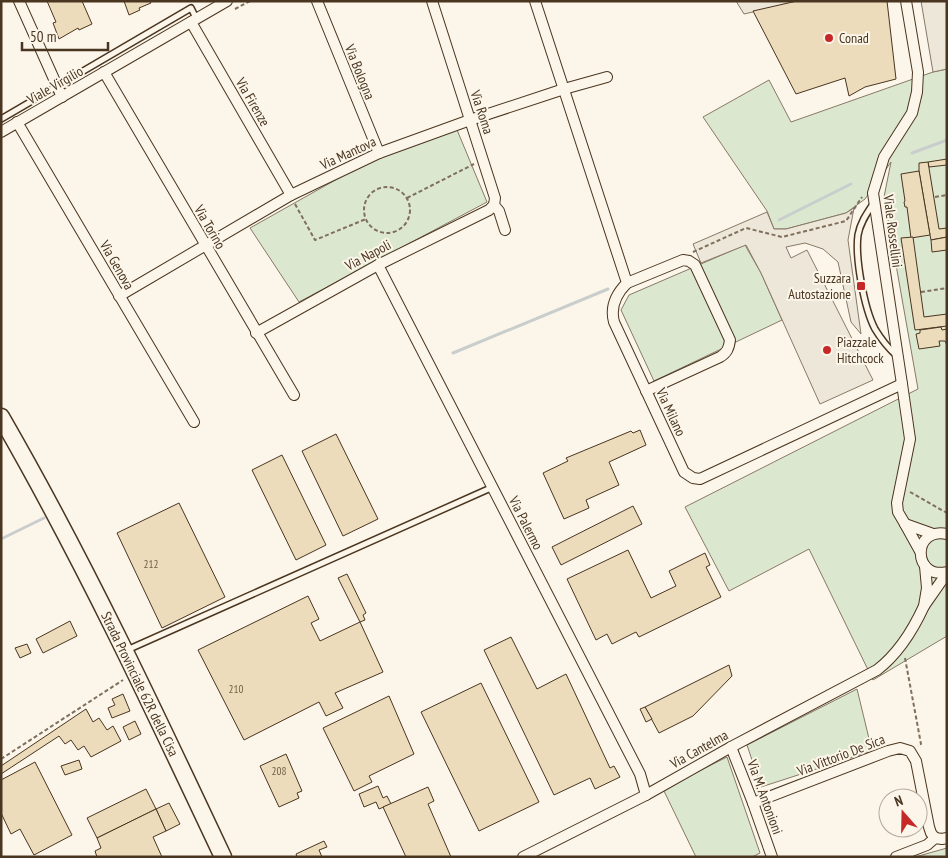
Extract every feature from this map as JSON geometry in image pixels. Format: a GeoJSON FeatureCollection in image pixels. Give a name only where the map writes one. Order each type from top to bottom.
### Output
{"type":"FeatureCollection","features":[{"type":"Feature","properties":{"kind":"main road","name":"Strada Provinciale 62R della Cisa"},"geometry":{"type":"LineString","coordinates":[[1,417],[54,512],[135,672],[224,857]]}},
{"type":"Feature","properties":{"kind":"street"},"geometry":{"type":"LineString","coordinates":[[19,1],[62,97]]}},
{"type":"Feature","properties":{"kind":"street","name":"Viale Virgilio"},"geometry":{"type":"LineString","coordinates":[[1,132],[227,1]]}},
{"type":"Feature","properties":{"kind":"street","name":"Via Bologna"},"geometry":{"type":"LineString","coordinates":[[316,1],[379,153]]}},
{"type":"Feature","properties":{"kind":"street","name":"Via Roma"},"geometry":{"type":"LineString","coordinates":[[432,1],[495,198],[494,205],[499,211],[505,230]]}},
{"type":"Feature","properties":{"kind":"street"},"geometry":{"type":"LineString","coordinates":[[535,1],[627,283],[684,260],[690,261],[695,265],[730,340],[729,348],[725,354],[646,391]]}},
{"type":"Feature","properties":{"kind":"street","name":"Viale Rossellini"},"geometry":{"type":"LineString","coordinates":[[902,384],[873,198],[884,157],[912,113],[917,92],[918,72],[906,1]]}},
{"type":"Feature","properties":{"kind":"street","name":"Via Firenze"},"geometry":{"type":"LineString","coordinates":[[194,20],[291,195]]}},
{"type":"Feature","properties":{"kind":"street","name":"Via Torino"},"geometry":{"type":"LineString","coordinates":[[104,72],[294,395]]}},
{"type":"Feature","properties":{"kind":"street","name":"Via Mantova"},"geometry":{"type":"LineString","coordinates":[[119,296],[291,195],[379,153],[470,120],[607,77]]}},
{"type":"Feature","properties":{"kind":"street","name":"Via Genova"},"geometry":{"type":"LineString","coordinates":[[18,122],[194,422]]}},
{"type":"Feature","properties":{"kind":"street","name":"Via Napoli"},"geometry":{"type":"LineString","coordinates":[[256,333],[378,265],[489,210],[494,205]]}},
{"type":"Feature","properties":{"kind":"street","name":"Via Palermo"},"geometry":{"type":"LineString","coordinates":[[378,265],[640,774],[646,795]]}},
{"type":"Feature","properties":{"kind":"street","name":"Via Milano"},"geometry":{"type":"LineString","coordinates":[[627,283],[616,297],[612,315],[614,322],[684,472],[693,478],[700,479],[902,384]]}},
{"type":"Feature","properties":{"kind":"street"},"geometry":{"type":"LineString","coordinates":[[902,384],[910,439],[897,503],[898,512],[920,551],[925,566],[927,588],[924,606]]}},
{"type":"Feature","properties":{"kind":"street"},"geometry":{"type":"LineString","coordinates":[[905,524],[942,533]]}},
{"type":"Feature","properties":{"kind":"street"},"geometry":{"type":"LineString","coordinates":[[920,551],[923,542],[942,533]]}},
{"type":"Feature","properties":{"kind":"street"},"geometry":{"type":"LineString","coordinates":[[925,566],[936,572],[947,572]]}},
{"type":"Feature","properties":{"kind":"street","name":"Via Cantelma"},"geometry":{"type":"LineString","coordinates":[[523,857],[646,795],[731,747],[877,670],[887,662],[904,641],[924,606],[947,572]]}},
{"type":"Feature","properties":{"kind":"street","name":"Via M. Antonioni"},"geometry":{"type":"LineString","coordinates":[[731,747],[772,857]]}},
{"type":"Feature","properties":{"kind":"street","name":"Via Vittorio De Sica"},"geometry":{"type":"LineString","coordinates":[[753,803],[888,751],[900,748],[910,751]]}},
{"type":"Feature","properties":{"kind":"street"},"geometry":{"type":"LineString","coordinates":[[910,751],[916,761],[931,833],[935,838],[947,838]]}},
{"type":"Feature","properties":{"kind":"street"},"geometry":{"type":"LineString","coordinates":[[896,857],[927,845],[935,838]]}},
{"type":"Feature","properties":{"kind":"lane"},"geometry":{"type":"LineString","coordinates":[[1,119],[191,8],[194,20]]}},
{"type":"Feature","properties":{"kind":"lane"},"geometry":{"type":"LineString","coordinates":[[873,198],[858,233],[857,252],[861,278],[867,309],[874,328],[888,348],[898,357]]}},
{"type":"Feature","properties":{"kind":"lane"},"geometry":{"type":"LineString","coordinates":[[124,651],[493,488]]}},
{"type":"Feature","properties":{"kind":"path"},"geometry":{"type":"LineString","coordinates":[[407,198],[483,160]]}},
{"type":"Feature","properties":{"kind":"path"},"geometry":{"type":"LineString","coordinates":[[380,188],[395,188],[407,198],[409,205],[408,220],[398,230],[383,232],[370,225],[366,219],[365,204],[368,197],[380,188]]}},
{"type":"Feature","properties":{"kind":"path"},"geometry":{"type":"LineString","coordinates":[[690,261],[692,252],[746,228],[782,237],[846,221],[867,191],[873,198]]}},
{"type":"Feature","properties":{"kind":"path"},"geometry":{"type":"LineString","coordinates":[[291,195],[315,240],[366,219]]}},
{"type":"Feature","properties":{"kind":"path"},"geometry":{"type":"LineString","coordinates":[[935,197],[947,195]]}},
{"type":"Feature","properties":{"kind":"path"},"geometry":{"type":"LineString","coordinates":[[921,292],[947,288]]}},
{"type":"Feature","properties":{"kind":"path"},"geometry":{"type":"LineString","coordinates":[[908,651],[905,658],[921,744],[910,751]]}},
{"type":"Feature","properties":{"kind":"path"},"geometry":{"type":"LineString","coordinates":[[1,759],[135,672]]}},
{"type":"Feature","properties":{"kind":"green space"},"geometry":{"type":"Polygon","coordinates":[[[947,69],[947,636],[873,680],[809,549],[729,591],[685,507],[918,389],[884,197],[891,162],[865,199],[846,213],[786,229],[774,229],[767,211],[703,117],[769,80],[791,122],[933,72],[947,69]]]}},
{"type":"Feature","properties":{"kind":"green space"},"geometry":{"type":"Polygon","coordinates":[[[455,125],[487,202],[299,302],[250,228],[378,156],[455,125]]]}},
{"type":"Feature","properties":{"kind":"green space"},"geometry":{"type":"Polygon","coordinates":[[[745,245],[761,273],[782,320],[654,381],[621,310],[629,295],[745,245]]]}},
{"type":"Feature","properties":{"kind":"green space"},"geometry":{"type":"Polygon","coordinates":[[[857,689],[872,751],[761,787],[747,745],[857,689]]]}},
{"type":"Feature","properties":{"kind":"green space"},"geometry":{"type":"Polygon","coordinates":[[[727,757],[760,853],[752,857],[696,857],[663,789],[727,757]]]}},
{"type":"Feature","properties":{"kind":"green space"},"geometry":{"type":"Polygon","coordinates":[[[947,848],[947,857],[915,857],[947,848]]]}},
{"type":"Feature","properties":{"kind":"shaded area"},"geometry":{"type":"Polygon","coordinates":[[[736,1],[801,1],[744,14],[736,1]]]}},
{"type":"Feature","properties":{"kind":"shaded area"},"geometry":{"type":"Polygon","coordinates":[[[921,1],[947,1],[947,69],[933,72],[921,1]]]}},
{"type":"Feature","properties":{"kind":"shaded area"},"geometry":{"type":"Polygon","coordinates":[[[854,208],[848,240],[861,334],[851,322],[838,262],[823,249],[805,243],[786,247],[791,258],[807,250],[873,380],[820,404],[761,273],[746,245],[701,263],[693,244],[767,212],[774,229],[786,229],[846,213],[854,208]]]}},
{"type":"Feature","properties":{"kind":"building"},"geometry":{"type":"Polygon","coordinates":[[[47,1],[82,1],[92,24],[79,30],[78,28],[59,39],[53,23],[56,22],[47,1]]]}},
{"type":"Feature","properties":{"kind":"building"},"geometry":{"type":"Polygon","coordinates":[[[124,1],[150,1],[151,3],[129,15],[124,1]]]}},
{"type":"Feature","properties":{"kind":"building","name":"Conad"},"geometry":{"type":"Polygon","coordinates":[[[797,1],[887,1],[896,79],[865,87],[849,96],[845,78],[796,94],[753,11],[797,1]]]}},
{"type":"Feature","properties":{"kind":"building"},"geometry":{"type":"Polygon","coordinates":[[[947,159],[947,165],[929,167],[928,162],[947,159]]]}},
{"type":"Feature","properties":{"kind":"building"},"geometry":{"type":"Polygon","coordinates":[[[928,162],[939,229],[947,228],[947,237],[931,240],[919,171],[919,163],[928,162]]]}},
{"type":"Feature","properties":{"kind":"building"},"geometry":{"type":"Polygon","coordinates":[[[919,171],[930,235],[911,238],[901,174],[919,171]]]}},
{"type":"Feature","properties":{"kind":"building"},"geometry":{"type":"Polygon","coordinates":[[[913,237],[924,317],[947,314],[947,326],[915,330],[901,238],[913,237]]]}},
{"type":"Feature","properties":{"kind":"building"},"geometry":{"type":"Polygon","coordinates":[[[947,237],[947,250],[932,252],[931,240],[947,237]]]}},
{"type":"Feature","properties":{"kind":"building"},"geometry":{"type":"Polygon","coordinates":[[[941,327],[942,330],[947,329],[947,345],[945,341],[939,341],[940,346],[919,349],[916,334],[920,333],[920,330],[941,327]]]}},
{"type":"Feature","properties":{"kind":"building"},"geometry":{"type":"Polygon","coordinates":[[[640,430],[646,445],[609,462],[619,485],[586,500],[589,508],[564,519],[543,473],[568,461],[566,458],[631,431],[633,433],[640,430]]]}},
{"type":"Feature","properties":{"kind":"building"},"geometry":{"type":"Polygon","coordinates":[[[336,434],[378,519],[343,536],[302,451],[336,434]]]}},
{"type":"Feature","properties":{"kind":"building"},"geometry":{"type":"Polygon","coordinates":[[[282,455],[326,545],[296,560],[252,470],[282,455]]]}},
{"type":"Feature","properties":{"kind":"building"},"geometry":{"type":"Polygon","coordinates":[[[179,503],[225,597],[162,628],[117,533],[179,503]]]}},
{"type":"Feature","properties":{"kind":"building"},"geometry":{"type":"Polygon","coordinates":[[[633,506],[642,524],[561,565],[552,547],[633,506]]]}},
{"type":"Feature","properties":{"kind":"building"},"geometry":{"type":"Polygon","coordinates":[[[628,550],[651,598],[676,586],[669,571],[705,553],[710,565],[706,567],[721,597],[639,637],[636,632],[612,644],[607,634],[596,640],[567,579],[628,550]]]}},
{"type":"Feature","properties":{"kind":"building"},"geometry":{"type":"Polygon","coordinates":[[[347,574],[366,613],[363,615],[365,620],[360,622],[338,578],[347,574]]]}},
{"type":"Feature","properties":{"kind":"building"},"geometry":{"type":"Polygon","coordinates":[[[308,596],[319,619],[311,623],[320,641],[360,622],[383,672],[335,693],[343,708],[326,716],[319,702],[244,740],[198,650],[308,596]]]}},
{"type":"Feature","properties":{"kind":"building"},"geometry":{"type":"Polygon","coordinates":[[[70,621],[77,636],[43,653],[36,639],[70,621]]]}},
{"type":"Feature","properties":{"kind":"building"},"geometry":{"type":"Polygon","coordinates":[[[511,637],[537,689],[566,674],[610,768],[614,766],[620,777],[595,789],[590,778],[554,795],[484,650],[511,637]]]}},
{"type":"Feature","properties":{"kind":"building"},"geometry":{"type":"Polygon","coordinates":[[[27,644],[31,653],[20,658],[15,648],[27,644]]]}},
{"type":"Feature","properties":{"kind":"building"},"geometry":{"type":"Polygon","coordinates":[[[729,665],[732,676],[693,716],[659,733],[645,707],[729,665]]]}},
{"type":"Feature","properties":{"kind":"building"},"geometry":{"type":"Polygon","coordinates":[[[481,683],[539,802],[479,831],[421,712],[481,683]]]}},
{"type":"Feature","properties":{"kind":"building"},"geometry":{"type":"Polygon","coordinates":[[[123,694],[130,711],[112,718],[108,708],[115,705],[112,699],[123,694]]]}},
{"type":"Feature","properties":{"kind":"building"},"geometry":{"type":"Polygon","coordinates":[[[389,696],[414,754],[369,776],[372,782],[354,791],[323,728],[389,696]]]}},
{"type":"Feature","properties":{"kind":"building"},"geometry":{"type":"Polygon","coordinates":[[[645,707],[652,719],[646,722],[640,709],[645,707]]]}},
{"type":"Feature","properties":{"kind":"building"},"geometry":{"type":"Polygon","coordinates":[[[86,709],[93,722],[99,718],[107,730],[113,726],[121,741],[91,757],[84,746],[78,750],[71,740],[65,744],[59,736],[1,774],[1,766],[86,709]]]}},
{"type":"Feature","properties":{"kind":"building"},"geometry":{"type":"Polygon","coordinates":[[[135,721],[141,734],[129,740],[123,727],[135,721]]]}},
{"type":"Feature","properties":{"kind":"building"},"geometry":{"type":"Polygon","coordinates":[[[286,754],[302,791],[297,793],[299,798],[279,807],[260,766],[286,754]]]}},
{"type":"Feature","properties":{"kind":"building"},"geometry":{"type":"Polygon","coordinates":[[[79,760],[82,769],[65,775],[61,766],[79,760]]]}},
{"type":"Feature","properties":{"kind":"building"},"geometry":{"type":"Polygon","coordinates":[[[35,762],[72,835],[34,855],[20,829],[11,834],[1,813],[1,780],[35,762]]]}},
{"type":"Feature","properties":{"kind":"building"},"geometry":{"type":"Polygon","coordinates":[[[378,786],[383,798],[387,796],[391,804],[379,809],[376,802],[364,807],[359,794],[378,786]]]}},
{"type":"Feature","properties":{"kind":"building"},"geometry":{"type":"Polygon","coordinates":[[[428,787],[434,801],[428,804],[451,857],[406,857],[383,807],[428,787]]]}},
{"type":"Feature","properties":{"kind":"building"},"geometry":{"type":"Polygon","coordinates":[[[146,789],[156,809],[97,838],[87,818],[146,789]]]}},
{"type":"Feature","properties":{"kind":"building"},"geometry":{"type":"Polygon","coordinates":[[[169,803],[180,824],[166,831],[156,809],[169,803]]]}},
{"type":"Feature","properties":{"kind":"building"},"geometry":{"type":"Polygon","coordinates":[[[156,809],[166,831],[153,837],[162,857],[97,857],[95,851],[101,848],[97,838],[156,809]]]}},
{"type":"Feature","properties":{"kind":"building"},"geometry":{"type":"Polygon","coordinates":[[[324,841],[327,847],[319,850],[322,857],[297,857],[296,854],[324,841]]]}},
{"type":"Feature","properties":{"kind":"waterway"},"geometry":{"type":"LineString","coordinates":[[912,153],[947,140]]}},
{"type":"Feature","properties":{"kind":"waterway"},"geometry":{"type":"LineString","coordinates":[[779,220],[851,184]]}},
{"type":"Feature","properties":{"kind":"waterway"},"geometry":{"type":"LineString","coordinates":[[453,353],[608,289]]}},
{"type":"Feature","properties":{"kind":"waterway"},"geometry":{"type":"LineString","coordinates":[[1,539],[44,518]]}},
{"type":"Feature","properties":{"kind":"place","name":"Conad"},"geometry":{"type":"Point","coordinates":[829,38]}},
{"type":"Feature","properties":{"kind":"place","name":"Suzzara Autostazione"},"geometry":{"type":"Point","coordinates":[861,286]}},
{"type":"Feature","properties":{"kind":"place","name":"Piazzale Hitchcock"},"geometry":{"type":"Point","coordinates":[827,350]}}]}
